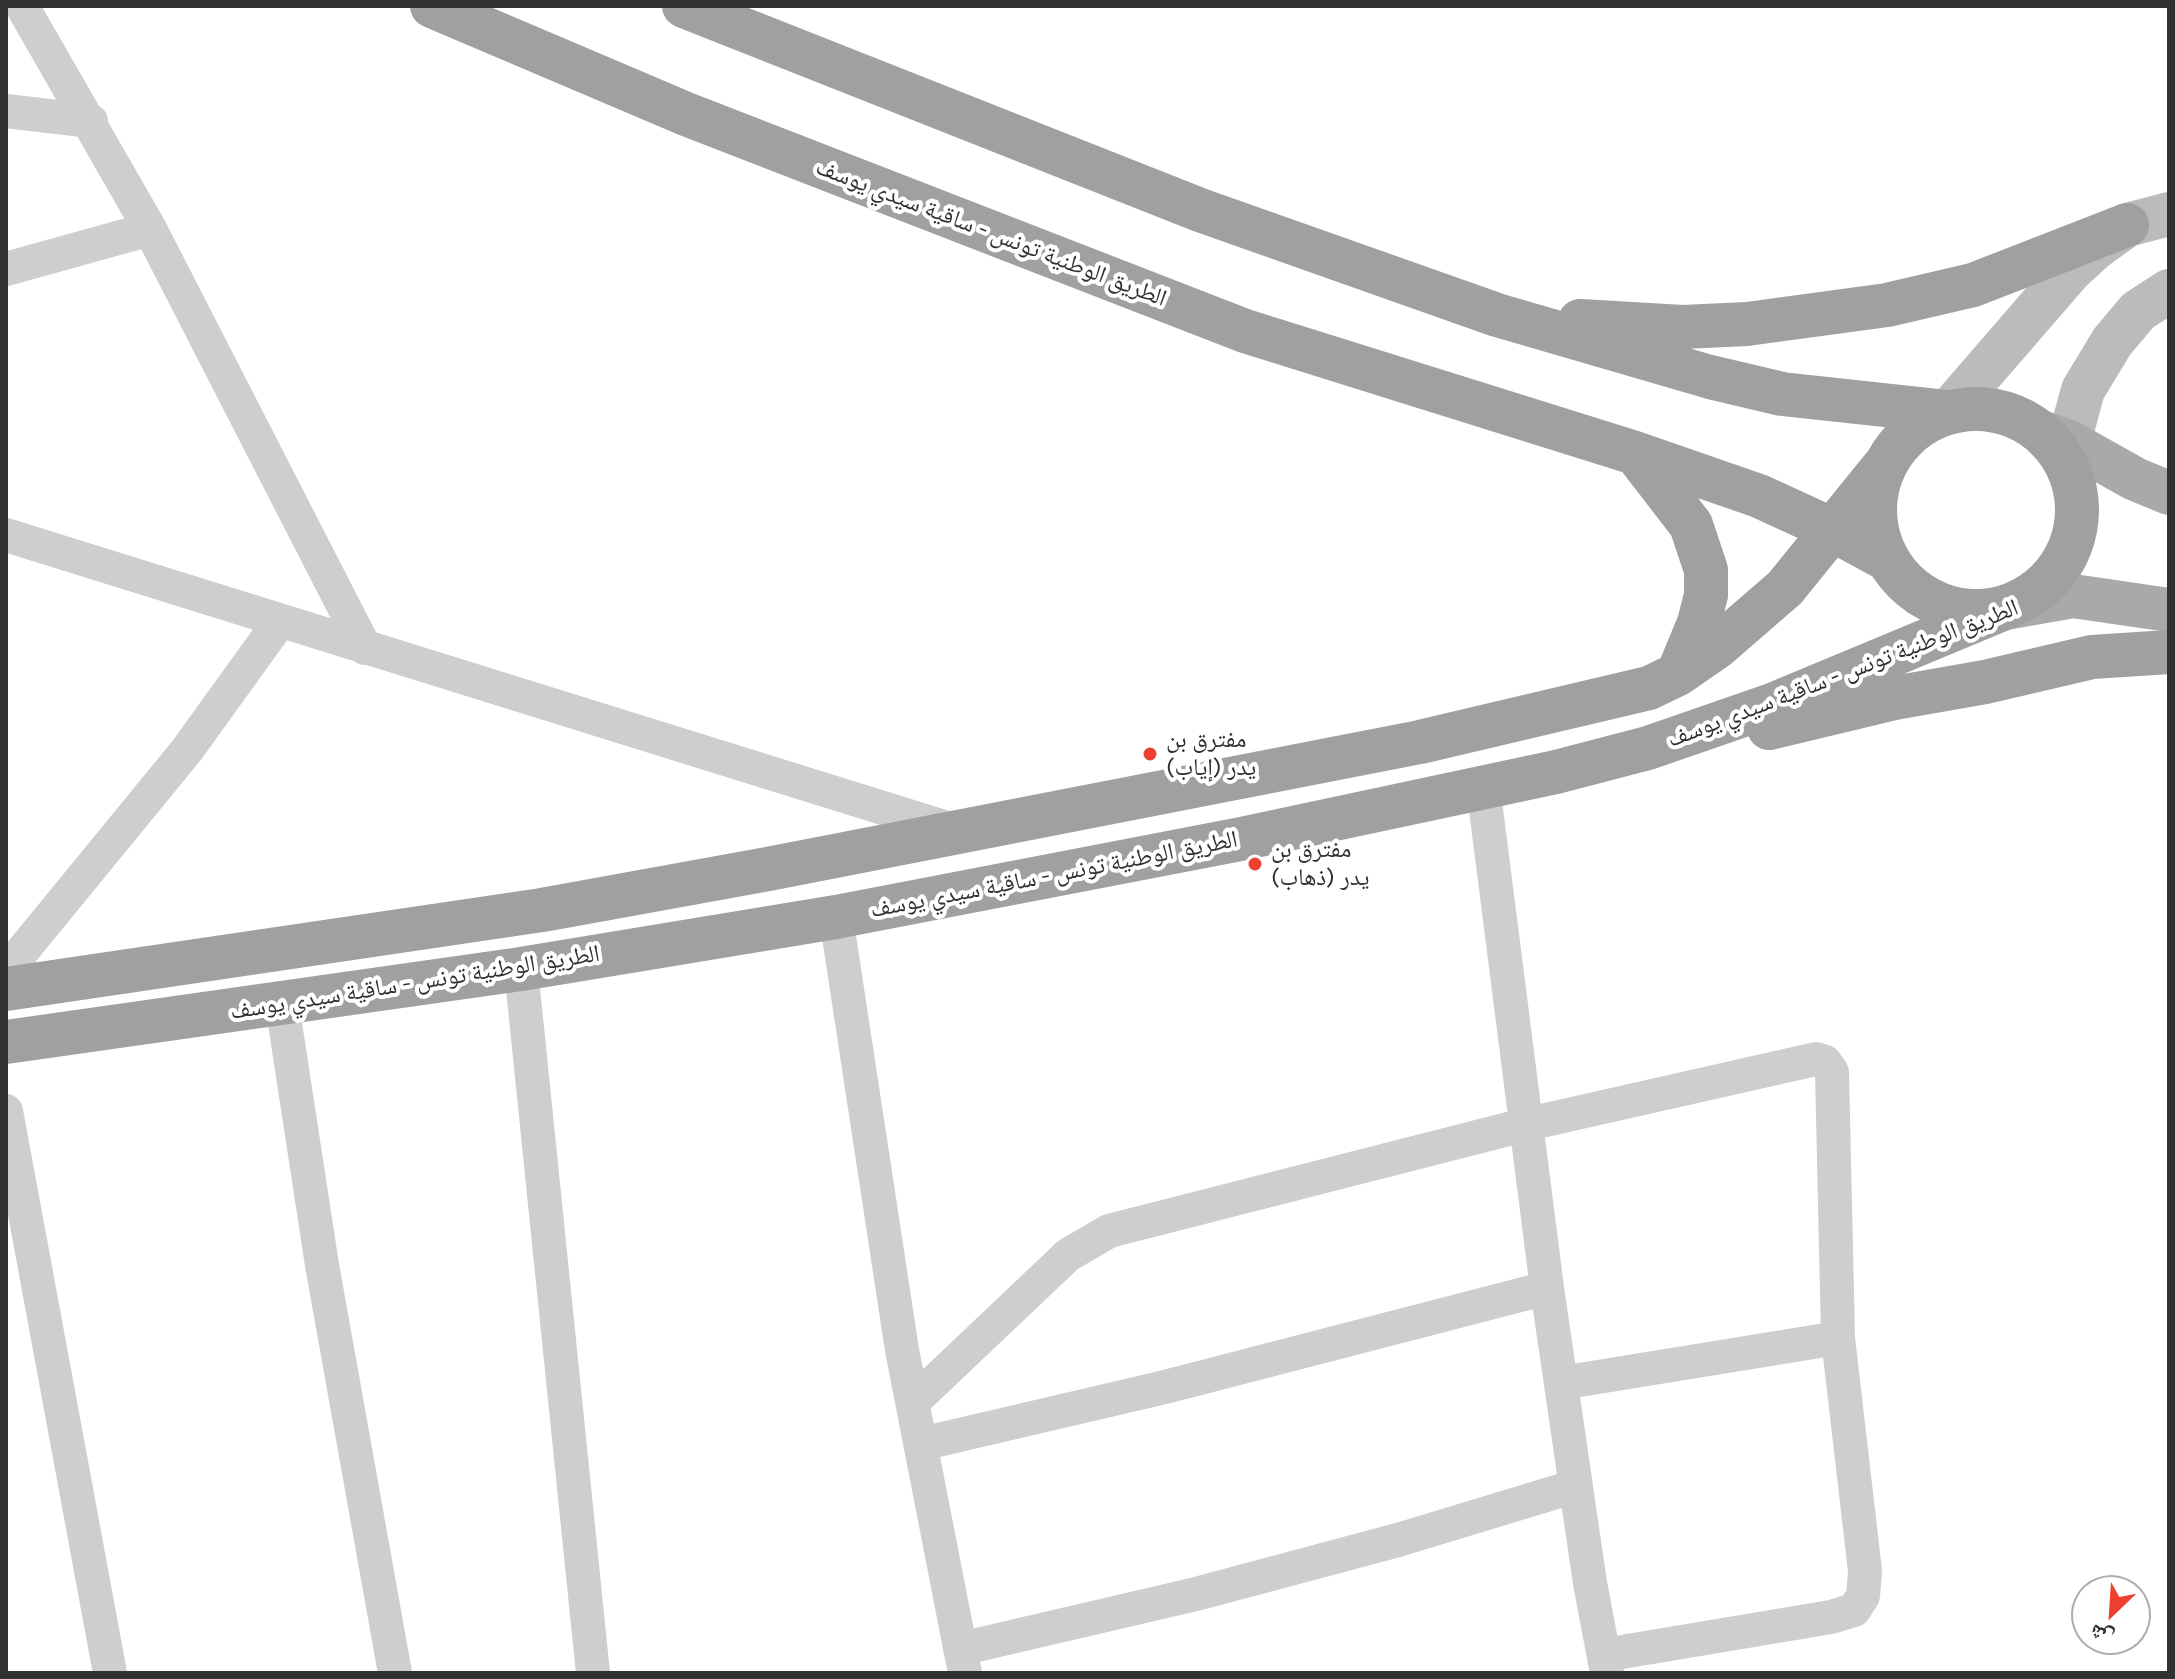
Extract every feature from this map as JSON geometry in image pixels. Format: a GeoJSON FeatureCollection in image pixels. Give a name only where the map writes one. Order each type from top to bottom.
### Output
{"type":"FeatureCollection","features":[{"type":"Feature","properties":{"kind":"highway","name":"الطريق الوطنية تونس - ساقية سيدي يوسف"},"geometry":{"type":"LineString","coordinates":[[432,6],[686,114],[1245,331],[1635,453],[1759,496],[1831,529],[1888,560]]}},
{"type":"Feature","properties":{"kind":"highway"},"geometry":{"type":"LineString","coordinates":[[684,6],[1200,210],[1497,315],[1696,373],[1782,394],[1948,412],[1982,409],[2013,415],[2055,437],[2074,484],[2077,516],[2071,546],[2055,573],[2032,594],[2005,608],[1970,611],[1937,603],[1908,585],[1888,560],[1876,529],[1874,497],[1884,466]]}},
{"type":"Feature","properties":{"kind":"highway"},"geometry":{"type":"LineString","coordinates":[[1497,315],[1683,327],[1815,316],[1887,305],[1973,285],[2127,225]]}},
{"type":"Feature","properties":{"kind":"highway"},"geometry":{"type":"LineString","coordinates":[[6,989],[542,910],[964,833],[1531,718],[1649,688],[1678,674],[1748,623],[1785,588],[1900,442],[1923,423],[1948,412]]}},
{"type":"Feature","properties":{"kind":"highway"},"geometry":{"type":"LineString","coordinates":[[1635,453],[1691,525],[1706,570],[1703,609],[1678,674]]}},
{"type":"Feature","properties":{"kind":"highway","name":"الطريق الوطنية تونس - ساقية سيدي يوسف"},"geometry":{"type":"LineString","coordinates":[[6,1042],[521,969],[836,917],[1241,839],[1648,748],[1772,705],[2005,608]]}},
{"type":"Feature","properties":{"kind":"highway"},"geometry":{"type":"LineString","coordinates":[[1648,748],[1787,726],[1894,698],[1985,682],[2092,657],[2169,652]]}},
{"type":"Feature","properties":{"kind":"main road"},"geometry":{"type":"LineString","coordinates":[[1948,412],[2070,271],[2127,225],[2169,214]]}},
{"type":"Feature","properties":{"kind":"main road"},"geometry":{"type":"LineString","coordinates":[[2169,291],[2138,311],[2112,342],[2055,437],[2135,479],[2169,493]]}},
{"type":"Feature","properties":{"kind":"main road","name":"الطريق الوطنية تونس - ساقية سيدي يوسف"},"geometry":{"type":"LineString","coordinates":[[2005,608],[2073,596],[2169,610]]}},
{"type":"Feature","properties":{"kind":"street"},"geometry":{"type":"LineString","coordinates":[[22,6],[91,121],[150,229],[365,648]]}},
{"type":"Feature","properties":{"kind":"street"},"geometry":{"type":"LineString","coordinates":[[6,111],[91,121]]}},
{"type":"Feature","properties":{"kind":"street"},"geometry":{"type":"LineString","coordinates":[[6,269],[150,229]]}},
{"type":"Feature","properties":{"kind":"street"},"geometry":{"type":"LineString","coordinates":[[6,535],[964,833]]}},
{"type":"Feature","properties":{"kind":"street"},"geometry":{"type":"LineString","coordinates":[[6,971],[187,750],[280,621]]}},
{"type":"Feature","properties":{"kind":"street"},"geometry":{"type":"LineString","coordinates":[[913,1402],[1068,1255],[1109,1231],[1528,1124],[1804,1059],[1825,1062],[1832,1072],[1838,1338],[1865,1571],[1863,1596],[1854,1610],[1606,1664],[1547,1288],[1528,1124],[1483,786]]}},
{"type":"Feature","properties":{"kind":"street"},"geometry":{"type":"LineString","coordinates":[[836,917],[913,1402],[962,1661],[1398,1540],[1576,1486]]}},
{"type":"Feature","properties":{"kind":"street"},"geometry":{"type":"LineString","coordinates":[[521,969],[593,1673]]}},
{"type":"Feature","properties":{"kind":"street"},"geometry":{"type":"LineString","coordinates":[[282,1004],[322,1265],[395,1673]]}},
{"type":"Feature","properties":{"kind":"street"},"geometry":{"type":"LineString","coordinates":[[6,1111],[15,1214],[110,1673]]}},
{"type":"Feature","properties":{"kind":"street"},"geometry":{"type":"LineString","coordinates":[[921,1444],[1179,1384],[1547,1288]]}},
{"type":"Feature","properties":{"kind":"street"},"geometry":{"type":"LineString","coordinates":[[1561,1383],[1838,1338]]}},
{"type":"Feature","properties":{"kind":"place","name":"مفترق بن يدر (إياب)"},"geometry":{"type":"Point","coordinates":[1150,754]}},
{"type":"Feature","properties":{"kind":"place","name":"مفترق بن يدر (ذهاب)"},"geometry":{"type":"Point","coordinates":[1255,864]}}]}
